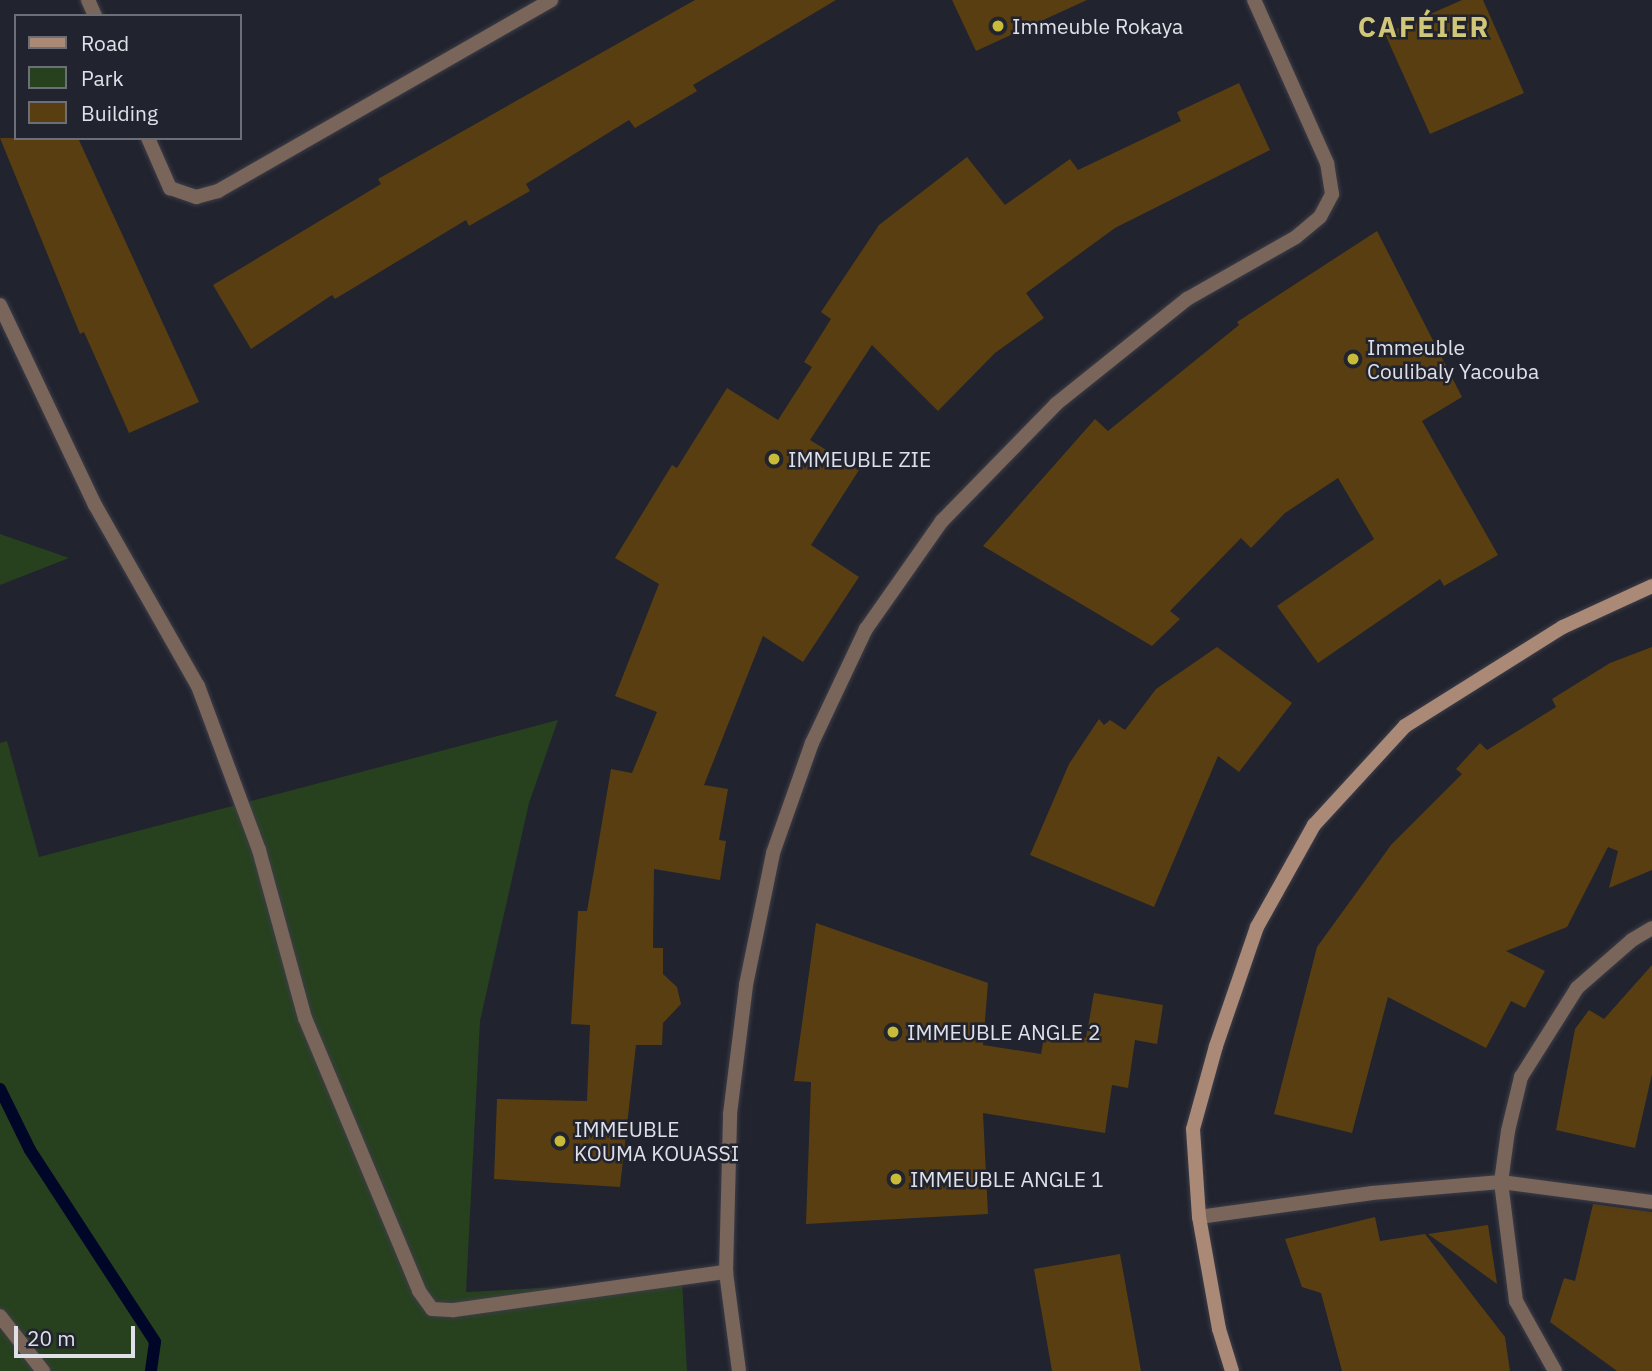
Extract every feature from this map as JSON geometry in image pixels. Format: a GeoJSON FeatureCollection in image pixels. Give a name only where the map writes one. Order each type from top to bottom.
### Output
{"type":"FeatureCollection","features":[{"type":"Feature","properties":{"kind":"street"},"geometry":{"type":"LineString","coordinates":[[149,140],[170,188],[196,197],[218,191],[551,0]]}},
{"type":"Feature","properties":{"kind":"street"},"geometry":{"type":"LineString","coordinates":[[739,1371],[726,1272],[730,1114],[746,985],[773,853],[812,743],[866,629],[942,521],[1055,404],[1187,299],[1296,237],[1320,217],[1332,194],[1327,163],[1254,0]]}},
{"type":"Feature","properties":{"kind":"street"},"geometry":{"type":"LineString","coordinates":[[0,305],[95,505],[198,686],[259,850],[304,1018],[419,1291],[432,1309],[454,1310],[726,1272]]}},
{"type":"Feature","properties":{"kind":"street"},"geometry":{"type":"LineString","coordinates":[[1233,1371],[1219,1329],[1199,1217],[1194,1129],[1216,1046],[1257,927],[1314,825],[1405,726],[1563,627],[1652,586]]}},
{"type":"Feature","properties":{"kind":"street"},"geometry":{"type":"LineString","coordinates":[[1555,1371],[1516,1301],[1501,1182],[1521,1077],[1545,1034],[1577,988],[1632,940],[1652,928]]}},
{"type":"Feature","properties":{"kind":"street"},"geometry":{"type":"LineString","coordinates":[[1199,1217],[1373,1193],[1501,1182],[1652,1202]]}},
{"type":"Feature","properties":{"kind":"street"},"geometry":{"type":"LineString","coordinates":[[0,1316],[44,1371]]}},
{"type":"Feature","properties":{"kind":"green space"},"geometry":{"type":"Polygon","coordinates":[[[0,534],[69,558],[0,585],[0,534]]]}},
{"type":"Feature","properties":{"kind":"green space"},"geometry":{"type":"Polygon","coordinates":[[[558,720],[529,803],[480,1021],[466,1292],[682,1281],[687,1371],[0,1371],[0,743],[7,741],[39,857],[558,720]]]}},
{"type":"Feature","properties":{"kind":"building"},"geometry":{"type":"Polygon","coordinates":[[[695,0],[836,0],[693,85],[697,91],[635,128],[629,120],[526,184],[530,191],[469,226],[466,220],[335,299],[332,295],[251,349],[213,285],[381,184],[378,179],[695,0]]]}},
{"type":"Feature","properties":{"kind":"building","name":"Immeuble Rokaya"},"geometry":{"type":"Polygon","coordinates":[[[952,0],[1087,0],[976,51],[952,0]]]}},
{"type":"Feature","properties":{"kind":"building"},"geometry":{"type":"Polygon","coordinates":[[[1462,0],[1483,0],[1524,93],[1430,134],[1385,34],[1462,0]]]}},
{"type":"Feature","properties":{"kind":"building"},"geometry":{"type":"Polygon","coordinates":[[[1239,83],[1270,150],[1115,228],[1026,293],[1044,318],[995,353],[938,411],[872,345],[810,440],[859,470],[811,545],[859,577],[803,662],[763,636],[704,785],[728,789],[719,840],[726,841],[720,880],[654,869],[653,948],[663,948],[663,974],[677,987],[681,1004],[663,1023],[662,1045],[636,1045],[620,1187],[494,1179],[497,1099],[587,1101],[590,1025],[571,1024],[578,911],[587,911],[611,769],[632,773],[657,712],[615,696],[659,584],[615,558],[672,465],[677,468],[727,388],[778,420],[812,367],[804,362],[831,319],[821,312],[879,225],[967,157],[1005,205],[1070,159],[1078,170],[1181,121],[1177,112],[1239,83]]]}},
{"type":"Feature","properties":{"kind":"building"},"geometry":{"type":"Polygon","coordinates":[[[0,138],[79,140],[199,402],[129,433],[84,332],[80,334],[0,138]]]}},
{"type":"Feature","properties":{"kind":"building"},"geometry":{"type":"Polygon","coordinates":[[[1377,231],[1462,397],[1422,421],[1498,555],[1444,586],[1440,579],[1318,663],[1277,606],[1374,539],[1338,478],[1285,513],[1251,548],[1241,538],[1170,611],[1180,619],[1152,646],[983,546],[1095,419],[1108,431],[1239,325],[1237,322],[1377,231]]]}},
{"type":"Feature","properties":{"kind":"building"},"geometry":{"type":"Polygon","coordinates":[[[1217,647],[1292,703],[1239,772],[1218,756],[1154,907],[1030,855],[1069,764],[1099,719],[1104,725],[1110,720],[1125,730],[1156,689],[1217,647]]]}},
{"type":"Feature","properties":{"kind":"building"},"geometry":{"type":"Polygon","coordinates":[[[1652,647],[1652,870],[1609,888],[1618,851],[1608,847],[1567,927],[1506,951],[1545,971],[1525,1008],[1511,1001],[1486,1048],[1388,997],[1352,1133],[1274,1114],[1317,947],[1391,845],[1462,774],[1456,769],[1480,743],[1487,750],[1556,707],[1552,699],[1610,663],[1652,647]]]}},
{"type":"Feature","properties":{"kind":"building"},"geometry":{"type":"Polygon","coordinates":[[[816,923],[988,983],[983,1045],[1041,1054],[1045,1032],[1086,1038],[1094,993],[1163,1005],[1157,1044],[1135,1040],[1128,1088],[1112,1085],[1105,1133],[983,1113],[988,1214],[806,1224],[811,1082],[794,1081],[816,923]]]}},
{"type":"Feature","properties":{"kind":"building"},"geometry":{"type":"Polygon","coordinates":[[[1652,965],[1652,1074],[1635,1148],[1556,1130],[1575,1029],[1589,1010],[1604,1019],[1652,965]]]}},
{"type":"Feature","properties":{"kind":"building"},"geometry":{"type":"Polygon","coordinates":[[[1593,1204],[1652,1212],[1652,1371],[1617,1371],[1550,1322],[1564,1278],[1575,1281],[1593,1204]]]}},
{"type":"Feature","properties":{"kind":"building"},"geometry":{"type":"Polygon","coordinates":[[[1375,1217],[1380,1241],[1425,1234],[1505,1337],[1510,1371],[1342,1371],[1321,1293],[1302,1287],[1285,1239],[1375,1217]]]}},
{"type":"Feature","properties":{"kind":"building"},"geometry":{"type":"Polygon","coordinates":[[[1488,1225],[1497,1284],[1428,1234],[1488,1225]]]}},
{"type":"Feature","properties":{"kind":"building"},"geometry":{"type":"Polygon","coordinates":[[[1120,1254],[1141,1371],[1052,1371],[1034,1269],[1120,1254]]]}},
{"type":"Feature","properties":{"kind":"waterway"},"geometry":{"type":"LineString","coordinates":[[0,1089],[30,1150],[155,1342],[151,1371]]}},
{"type":"Feature","properties":{"kind":"place","name":"Immeuble Rokaya"},"geometry":{"type":"Point","coordinates":[998,26]}},
{"type":"Feature","properties":{"kind":"place","name":"Immeuble Coulibaly Yacouba"},"geometry":{"type":"Point","coordinates":[1353,359]}},
{"type":"Feature","properties":{"kind":"place","name":"IMMEUBLE ZIE"},"geometry":{"type":"Point","coordinates":[774,459]}},
{"type":"Feature","properties":{"kind":"place","name":"IMMEUBLE ANGLE 2"},"geometry":{"type":"Point","coordinates":[893,1032]}},
{"type":"Feature","properties":{"kind":"place","name":"IMMEUBLE KOUMA KOUASSI"},"geometry":{"type":"Point","coordinates":[560,1141]}},
{"type":"Feature","properties":{"kind":"place","name":"IMMEUBLE ANGLE 1"},"geometry":{"type":"Point","coordinates":[896,1179]}},
{"type":"Feature","properties":{"kind":"district","name":"CAFÉIER"},"geometry":{"type":"Point","coordinates":[1424,27]}}]}
